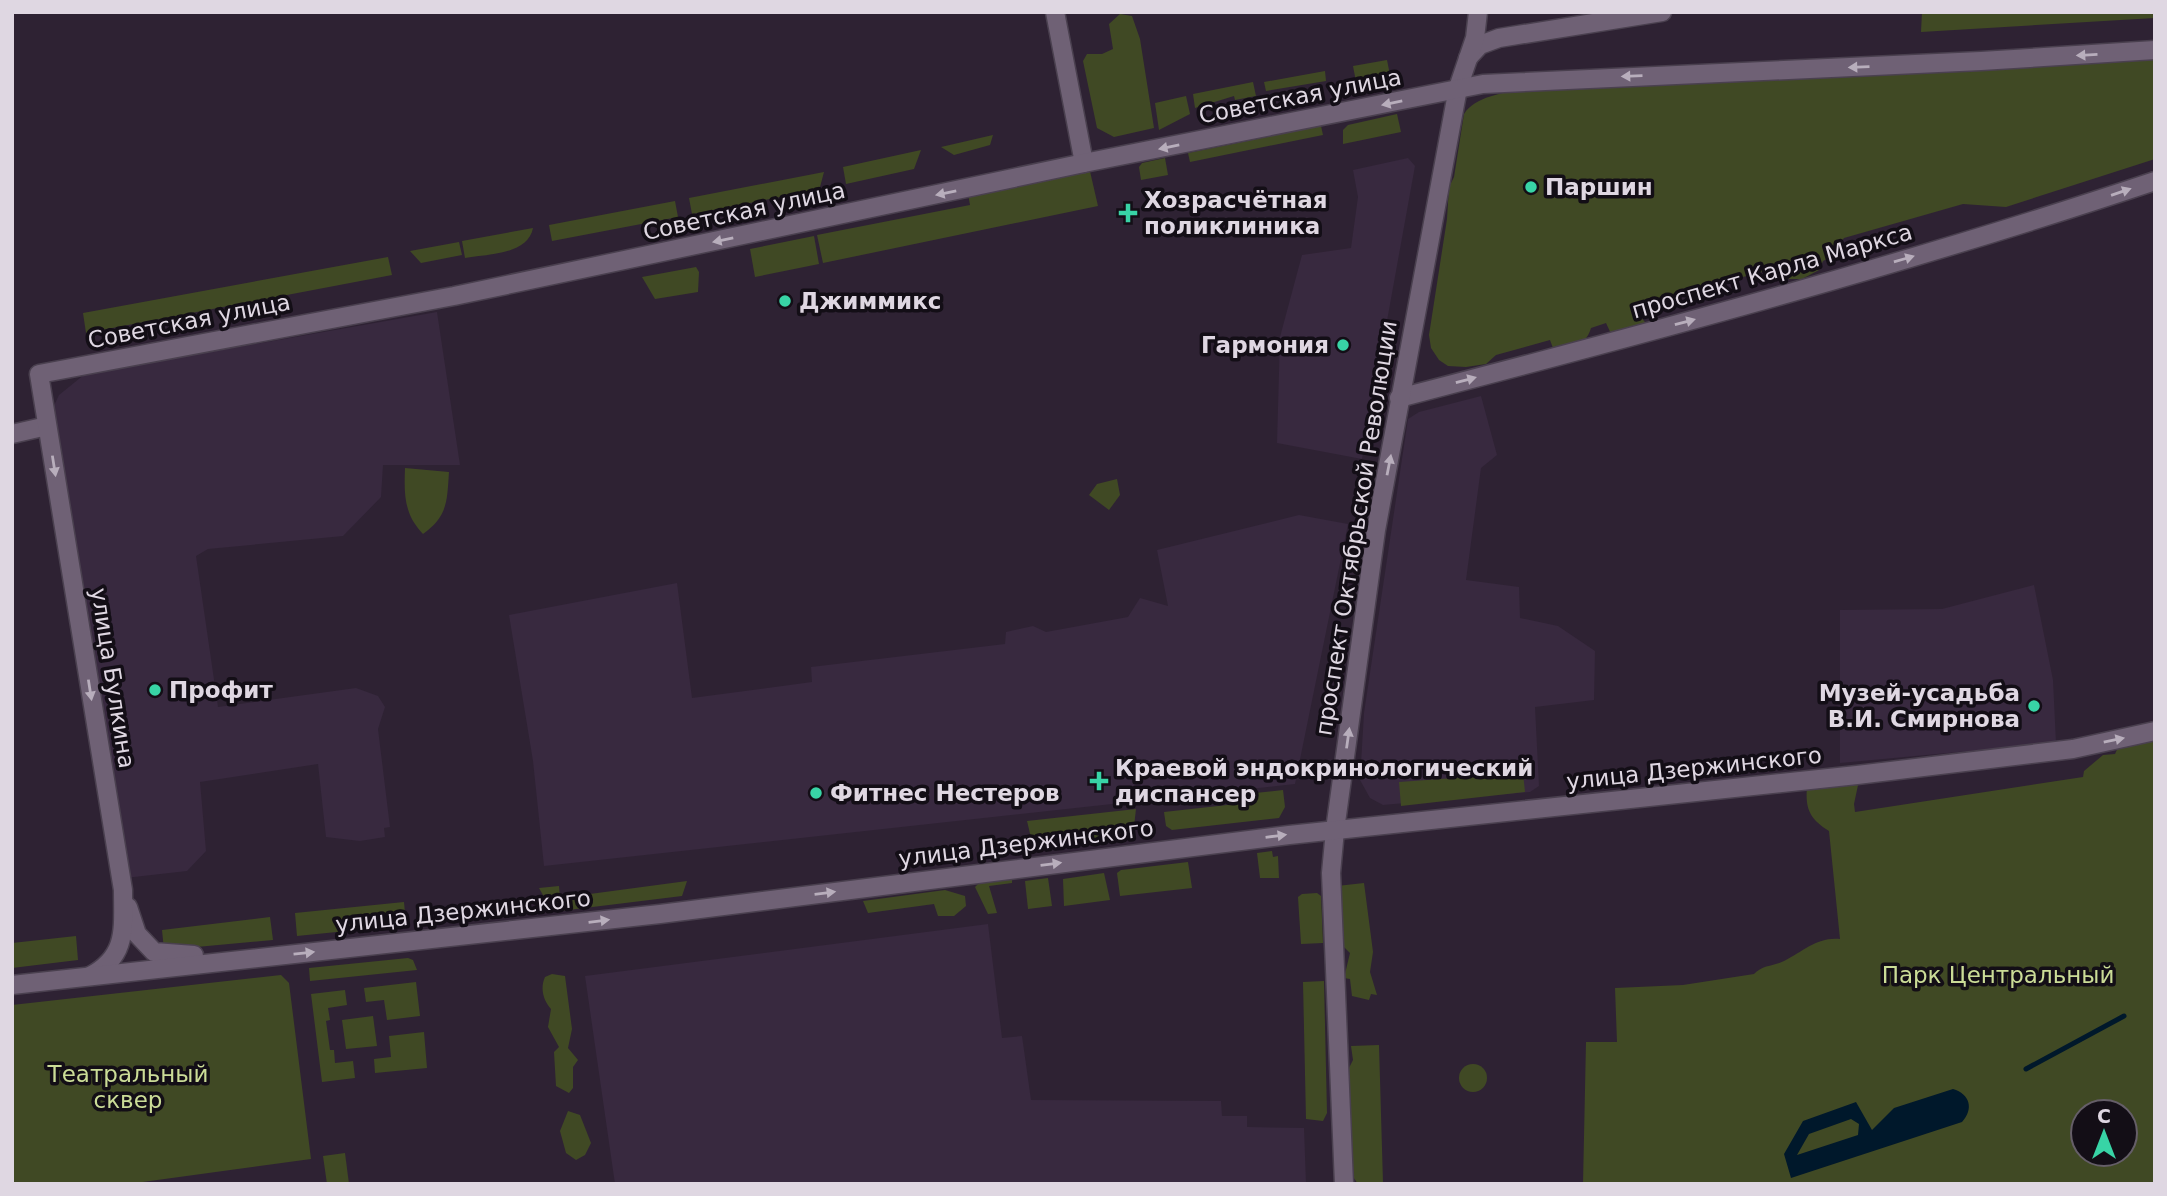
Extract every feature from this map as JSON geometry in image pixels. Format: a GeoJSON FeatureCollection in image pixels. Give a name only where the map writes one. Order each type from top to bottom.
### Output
{"type":"FeatureCollection","features":[{"type":"Feature","properties":{"kind":"main road"},"geometry":{"type":"LineString","coordinates":[[1055,12],[1084,163]]}},
{"type":"Feature","properties":{"kind":"main road","name":"проспект Октябрьской Революции"},"geometry":{"type":"LineString","coordinates":[[1344,1184],[1331,873],[1335,830],[1376,530],[1399,398],[1458,88],[1478,12]]}},
{"type":"Feature","properties":{"kind":"main road"},"geometry":{"type":"LineString","coordinates":[[1468,58],[1480,45],[1499,38],[1662,12]]}},
{"type":"Feature","properties":{"kind":"main road"},"geometry":{"type":"LineString","coordinates":[[1458,88],[1529,80],[1981,61],[2155,50]]}},
{"type":"Feature","properties":{"kind":"main road","name":"Советская улица"},"geometry":{"type":"LineString","coordinates":[[39,374],[463,294],[1084,163],[1458,88]]}},
{"type":"Feature","properties":{"kind":"main road","name":"проспект Карла Маркса"},"geometry":{"type":"LineString","coordinates":[[1399,398],[1979,238],[2155,181]]}},
{"type":"Feature","properties":{"kind":"main road","name":"улица Булкина"},"geometry":{"type":"LineString","coordinates":[[39,374],[123,890],[121,942],[106,968],[90,976]]}},
{"type":"Feature","properties":{"kind":"main road"},"geometry":{"type":"LineString","coordinates":[[12,434],[47,426]]}},
{"type":"Feature","properties":{"kind":"main road","name":"улица Дзержинского"},"geometry":{"type":"LineString","coordinates":[[12,985],[647,915],[1335,830],[2073,749],[2155,731]]}},
{"type":"Feature","properties":{"kind":"main road","name":"улица Дзержинского"},"geometry":{"type":"LineString","coordinates":[[123,890],[137,934],[155,951],[236,960]]}},
{"type":"Feature","properties":{"kind":"shaded area"},"geometry":{"type":"Polygon","coordinates":[[[1408,158],[1415,166],[1362,459],[1277,443],[1280,337],[1302,255],[1351,248],[1358,197],[1353,170],[1408,158]]]}},
{"type":"Feature","properties":{"kind":"shaded area"},"geometry":{"type":"Polygon","coordinates":[[[437,312],[460,465],[383,465],[381,497],[343,536],[208,549],[196,556],[218,707],[356,688],[378,696],[385,707],[378,729],[390,827],[384,828],[385,837],[360,841],[326,837],[318,764],[200,782],[206,851],[187,871],[125,878],[52,410],[59,395],[85,374],[437,312]]]}},
{"type":"Feature","properties":{"kind":"shaded area"},"geometry":{"type":"Polygon","coordinates":[[[1481,396],[1497,455],[1481,468],[1466,580],[1519,587],[1520,618],[1558,626],[1595,651],[1594,700],[1535,707],[1539,786],[1530,792],[1383,805],[1370,798],[1360,780],[1364,713],[1408,419],[1419,412],[1481,396]]]}},
{"type":"Feature","properties":{"kind":"shaded area"},"geometry":{"type":"Polygon","coordinates":[[[1299,515],[1348,524],[1295,784],[544,866],[533,761],[509,615],[677,583],[692,698],[812,682],[811,667],[1005,644],[1006,632],[1033,626],[1046,632],[1128,617],[1140,598],[1168,606],[1157,550],[1299,515]]]}},
{"type":"Feature","properties":{"kind":"shaded area"},"geometry":{"type":"Polygon","coordinates":[[[2034,585],[2053,680],[2056,743],[1840,763],[1840,610],[1942,609],[2034,585]]]}},
{"type":"Feature","properties":{"kind":"shaded area"},"geometry":{"type":"Polygon","coordinates":[[[988,924],[1002,1038],[1022,1036],[1031,1100],[1221,1101],[1222,1116],[1247,1116],[1247,1127],[1304,1128],[1306,1184],[615,1184],[585,976],[988,924]]]}},
{"type":"Feature","properties":{"kind":"green space"},"geometry":{"type":"Polygon","coordinates":[[[1922,12],[2155,12],[2155,18],[1921,32],[1922,12]]]}},
{"type":"Feature","properties":{"kind":"green space"},"geometry":{"type":"Polygon","coordinates":[[[1120,14],[1132,16],[1140,39],[1154,128],[1114,137],[1097,128],[1083,61],[1087,54],[1102,54],[1113,49],[1109,24],[1120,14]]]}},
{"type":"Feature","properties":{"kind":"green space"},"geometry":{"type":"Polygon","coordinates":[[[2155,59],[2155,159],[2006,207],[1963,204],[1844,238],[1829,258],[1823,261],[1819,270],[1802,279],[1789,279],[1781,267],[1636,305],[1632,308],[1645,322],[1644,328],[1613,338],[1606,323],[1591,328],[1581,344],[1571,350],[1553,348],[1550,340],[1496,355],[1486,364],[1466,367],[1448,366],[1439,360],[1431,348],[1429,335],[1447,219],[1449,187],[1454,177],[1464,114],[1481,100],[1504,93],[1553,86],[2155,59]]]}},
{"type":"Feature","properties":{"kind":"green space"},"geometry":{"type":"Polygon","coordinates":[[[1387,60],[1392,85],[1358,92],[1353,66],[1387,60]]]}},
{"type":"Feature","properties":{"kind":"green space"},"geometry":{"type":"Polygon","coordinates":[[[1325,71],[1326,81],[1266,91],[1264,82],[1325,71]]]}},
{"type":"Feature","properties":{"kind":"green space"},"geometry":{"type":"Polygon","coordinates":[[[1253,82],[1256,96],[1235,100],[1234,96],[1195,108],[1193,94],[1253,82]]]}},
{"type":"Feature","properties":{"kind":"green space"},"geometry":{"type":"Polygon","coordinates":[[[1186,96],[1190,114],[1159,130],[1155,103],[1186,96]]]}},
{"type":"Feature","properties":{"kind":"green space"},"geometry":{"type":"Polygon","coordinates":[[[1397,114],[1401,132],[1343,144],[1343,130],[1348,125],[1397,114]]]}},
{"type":"Feature","properties":{"kind":"green space"},"geometry":{"type":"Polygon","coordinates":[[[1321,126],[1323,135],[1190,162],[1188,153],[1321,126]]]}},
{"type":"Feature","properties":{"kind":"green space"},"geometry":{"type":"Polygon","coordinates":[[[993,135],[990,145],[954,155],[941,147],[993,135]]]}},
{"type":"Feature","properties":{"kind":"green space"},"geometry":{"type":"Polygon","coordinates":[[[921,150],[914,169],[846,184],[843,167],[921,150]]]}},
{"type":"Feature","properties":{"kind":"green space"},"geometry":{"type":"Polygon","coordinates":[[[1165,158],[1168,175],[1141,180],[1139,167],[1142,163],[1165,158]]]}},
{"type":"Feature","properties":{"kind":"green space"},"geometry":{"type":"Polygon","coordinates":[[[1089,167],[1098,206],[823,263],[817,235],[970,205],[968,194],[1089,167]]]}},
{"type":"Feature","properties":{"kind":"green space"},"geometry":{"type":"Polygon","coordinates":[[[824,172],[820,187],[812,191],[692,214],[689,198],[824,172]]]}},
{"type":"Feature","properties":{"kind":"green space"},"geometry":{"type":"Polygon","coordinates":[[[675,201],[678,217],[552,241],[549,225],[675,201]]]}},
{"type":"Feature","properties":{"kind":"green space"},"geometry":{"type":"Polygon","coordinates":[[[533,228],[530,237],[515,248],[465,258],[462,241],[533,228]]]}},
{"type":"Feature","properties":{"kind":"green space"},"geometry":{"type":"Polygon","coordinates":[[[814,236],[819,264],[755,277],[750,249],[814,236]]]}},
{"type":"Feature","properties":{"kind":"green space"},"geometry":{"type":"Polygon","coordinates":[[[459,242],[462,255],[421,263],[410,251],[459,242]]]}},
{"type":"Feature","properties":{"kind":"green space"},"geometry":{"type":"Polygon","coordinates":[[[388,257],[392,275],[86,333],[83,313],[388,257]]]}},
{"type":"Feature","properties":{"kind":"green space"},"geometry":{"type":"Polygon","coordinates":[[[696,267],[699,272],[698,292],[655,299],[642,277],[696,267]]]}},
{"type":"Feature","properties":{"kind":"green space"},"geometry":{"type":"Polygon","coordinates":[[[405,468],[449,472],[445,507],[437,521],[423,534],[412,519],[406,504],[405,468]]]}},
{"type":"Feature","properties":{"kind":"green space"},"geometry":{"type":"Polygon","coordinates":[[[1117,479],[1120,495],[1109,510],[1089,495],[1097,484],[1117,479]]]}},
{"type":"Feature","properties":{"kind":"green space","name":"Парк Центральный"},"geometry":{"type":"Polygon","coordinates":[[[2155,727],[2155,1184],[1583,1184],[1586,1042],[1617,1042],[1615,988],[1683,985],[1754,974],[1817,942],[1840,939],[1829,831],[1810,813],[1807,787],[1861,771],[1854,804],[1855,812],[2083,777],[2084,771],[2103,755],[2115,754],[2121,741],[2155,727]]]}},
{"type":"Feature","properties":{"kind":"green space"},"geometry":{"type":"Polygon","coordinates":[[[1523,773],[1525,792],[1401,806],[1399,782],[1523,773]]]}},
{"type":"Feature","properties":{"kind":"green space"},"geometry":{"type":"Polygon","coordinates":[[[1283,790],[1285,807],[1279,818],[1172,830],[1166,826],[1164,812],[1236,804],[1236,795],[1283,790]]]}},
{"type":"Feature","properties":{"kind":"green space"},"geometry":{"type":"Polygon","coordinates":[[[1136,809],[1133,835],[1041,849],[1033,846],[1027,821],[1136,809]]]}},
{"type":"Feature","properties":{"kind":"green space"},"geometry":{"type":"Polygon","coordinates":[[[1272,851],[1273,857],[1278,856],[1279,878],[1260,878],[1257,853],[1272,851]]]}},
{"type":"Feature","properties":{"kind":"green space"},"geometry":{"type":"Polygon","coordinates":[[[1188,862],[1192,888],[1120,896],[1117,873],[1121,870],[1188,862]]]}},
{"type":"Feature","properties":{"kind":"green space"},"geometry":{"type":"Polygon","coordinates":[[[1104,873],[1110,900],[1064,906],[1063,879],[1104,873]]]}},
{"type":"Feature","properties":{"kind":"green space"},"geometry":{"type":"Polygon","coordinates":[[[1048,878],[1052,906],[1028,909],[1025,881],[1048,878]]]}},
{"type":"Feature","properties":{"kind":"green space"},"geometry":{"type":"Polygon","coordinates":[[[1012,879],[1012,883],[989,886],[997,913],[988,914],[975,887],[980,882],[1012,879]]]}},
{"type":"Feature","properties":{"kind":"green space"},"geometry":{"type":"Polygon","coordinates":[[[687,881],[682,896],[560,911],[548,904],[539,888],[559,886],[560,898],[687,881]]]}},
{"type":"Feature","properties":{"kind":"green space"},"geometry":{"type":"Polygon","coordinates":[[[1364,883],[1373,952],[1370,972],[1377,995],[1371,994],[1369,1000],[1352,996],[1350,979],[1344,978],[1350,953],[1339,942],[1337,886],[1364,883]]]}},
{"type":"Feature","properties":{"kind":"green space"},"geometry":{"type":"Polygon","coordinates":[[[945,890],[965,896],[966,906],[954,916],[938,916],[934,904],[868,913],[863,901],[945,890]]]}},
{"type":"Feature","properties":{"kind":"green space"},"geometry":{"type":"Polygon","coordinates":[[[1317,893],[1321,896],[1323,943],[1301,944],[1298,897],[1302,894],[1317,893]]]}},
{"type":"Feature","properties":{"kind":"green space"},"geometry":{"type":"Polygon","coordinates":[[[404,902],[406,925],[297,936],[295,913],[404,902]]]}},
{"type":"Feature","properties":{"kind":"green space"},"geometry":{"type":"Polygon","coordinates":[[[270,917],[273,940],[164,950],[162,930],[270,917]]]}},
{"type":"Feature","properties":{"kind":"green space"},"geometry":{"type":"Polygon","coordinates":[[[76,936],[78,960],[12,968],[12,943],[76,936]]]}},
{"type":"Feature","properties":{"kind":"green space"},"geometry":{"type":"Polygon","coordinates":[[[408,958],[413,960],[417,970],[310,981],[309,968],[408,958]]]}},
{"type":"Feature","properties":{"kind":"green space"},"geometry":{"type":"Polygon","coordinates":[[[552,974],[565,976],[572,1029],[568,1048],[578,1060],[573,1067],[573,1088],[569,1093],[556,1086],[554,1052],[559,1047],[548,1027],[551,1009],[544,998],[543,990],[545,977],[552,974]]]}},
{"type":"Feature","properties":{"kind":"green space","name":"Театральный сквер"},"geometry":{"type":"Polygon","coordinates":[[[281,975],[289,983],[311,1159],[128,1184],[12,1184],[12,1005],[281,975]]]}},
{"type":"Feature","properties":{"kind":"green space"},"geometry":{"type":"Polygon","coordinates":[[[1324,981],[1327,1113],[1323,1121],[1306,1119],[1303,982],[1324,981]]]}},
{"type":"Feature","properties":{"kind":"green space"},"geometry":{"type":"Polygon","coordinates":[[[416,982],[420,1016],[387,1020],[384,1000],[366,1002],[364,988],[416,982]]]}},
{"type":"Feature","properties":{"kind":"green space"},"geometry":{"type":"Polygon","coordinates":[[[345,990],[347,1005],[328,1008],[330,1020],[326,1021],[330,1050],[334,1050],[335,1063],[353,1061],[355,1078],[322,1082],[311,994],[345,990]]]}},
{"type":"Feature","properties":{"kind":"green space"},"geometry":{"type":"Polygon","coordinates":[[[373,1016],[377,1046],[346,1049],[342,1020],[373,1016]]]}},
{"type":"Feature","properties":{"kind":"green space"},"geometry":{"type":"Polygon","coordinates":[[[424,1032],[427,1068],[375,1073],[374,1059],[391,1057],[389,1036],[424,1032]]]}},
{"type":"Feature","properties":{"kind":"green space"},"geometry":{"type":"Polygon","coordinates":[[[1379,1045],[1383,1183],[1358,1184],[1351,1174],[1345,1076],[1353,1060],[1351,1046],[1379,1045]]]}},
{"type":"Feature","properties":{"kind":"green space"},"geometry":{"type":"Polygon","coordinates":[[[1473,1064],[1483,1068],[1487,1078],[1483,1088],[1473,1092],[1463,1088],[1459,1078],[1463,1068],[1473,1064]]]}},
{"type":"Feature","properties":{"kind":"green space"},"geometry":{"type":"Polygon","coordinates":[[[568,1111],[580,1115],[591,1143],[585,1155],[576,1160],[566,1153],[560,1131],[568,1111]]]}},
{"type":"Feature","properties":{"kind":"green space"},"geometry":{"type":"Polygon","coordinates":[[[345,1153],[349,1184],[327,1184],[323,1156],[345,1153]]]}},
{"type":"Feature","properties":{"kind":"water"},"geometry":{"type":"Polygon","coordinates":[[[1953,1089],[1963,1094],[1969,1107],[1962,1122],[1791,1178],[1784,1154],[1803,1121],[1856,1102],[1872,1130],[1894,1108],[1953,1089]],[[1851,1119],[1809,1134],[1797,1155],[1858,1135],[1859,1124],[1851,1119]]]}},
{"type":"Feature","properties":{"kind":"waterway"},"geometry":{"type":"LineString","coordinates":[[2026,1069],[2124,1016]]}},
{"type":"Feature","properties":{"kind":"place","name":"Паршин"},"geometry":{"type":"Point","coordinates":[1531,187]}},
{"type":"Feature","properties":{"kind":"place","name":"Хозрасчётная поликлиника"},"geometry":{"type":"Point","coordinates":[1128,213]}},
{"type":"Feature","properties":{"kind":"place","name":"Джиммикс"},"geometry":{"type":"Point","coordinates":[785,301]}},
{"type":"Feature","properties":{"kind":"place","name":"Гармония"},"geometry":{"type":"Point","coordinates":[1343,345]}},
{"type":"Feature","properties":{"kind":"place","name":"Профит"},"geometry":{"type":"Point","coordinates":[155,690]}},
{"type":"Feature","properties":{"kind":"place","name":"Музей-усадьба В.И. Смирнова"},"geometry":{"type":"Point","coordinates":[2034,706]}},
{"type":"Feature","properties":{"kind":"place","name":"Краевой эндокринологический диспансер"},"geometry":{"type":"Point","coordinates":[1099,781]}},
{"type":"Feature","properties":{"kind":"place","name":"Фитнес Нестеров"},"geometry":{"type":"Point","coordinates":[816,793]}}]}
